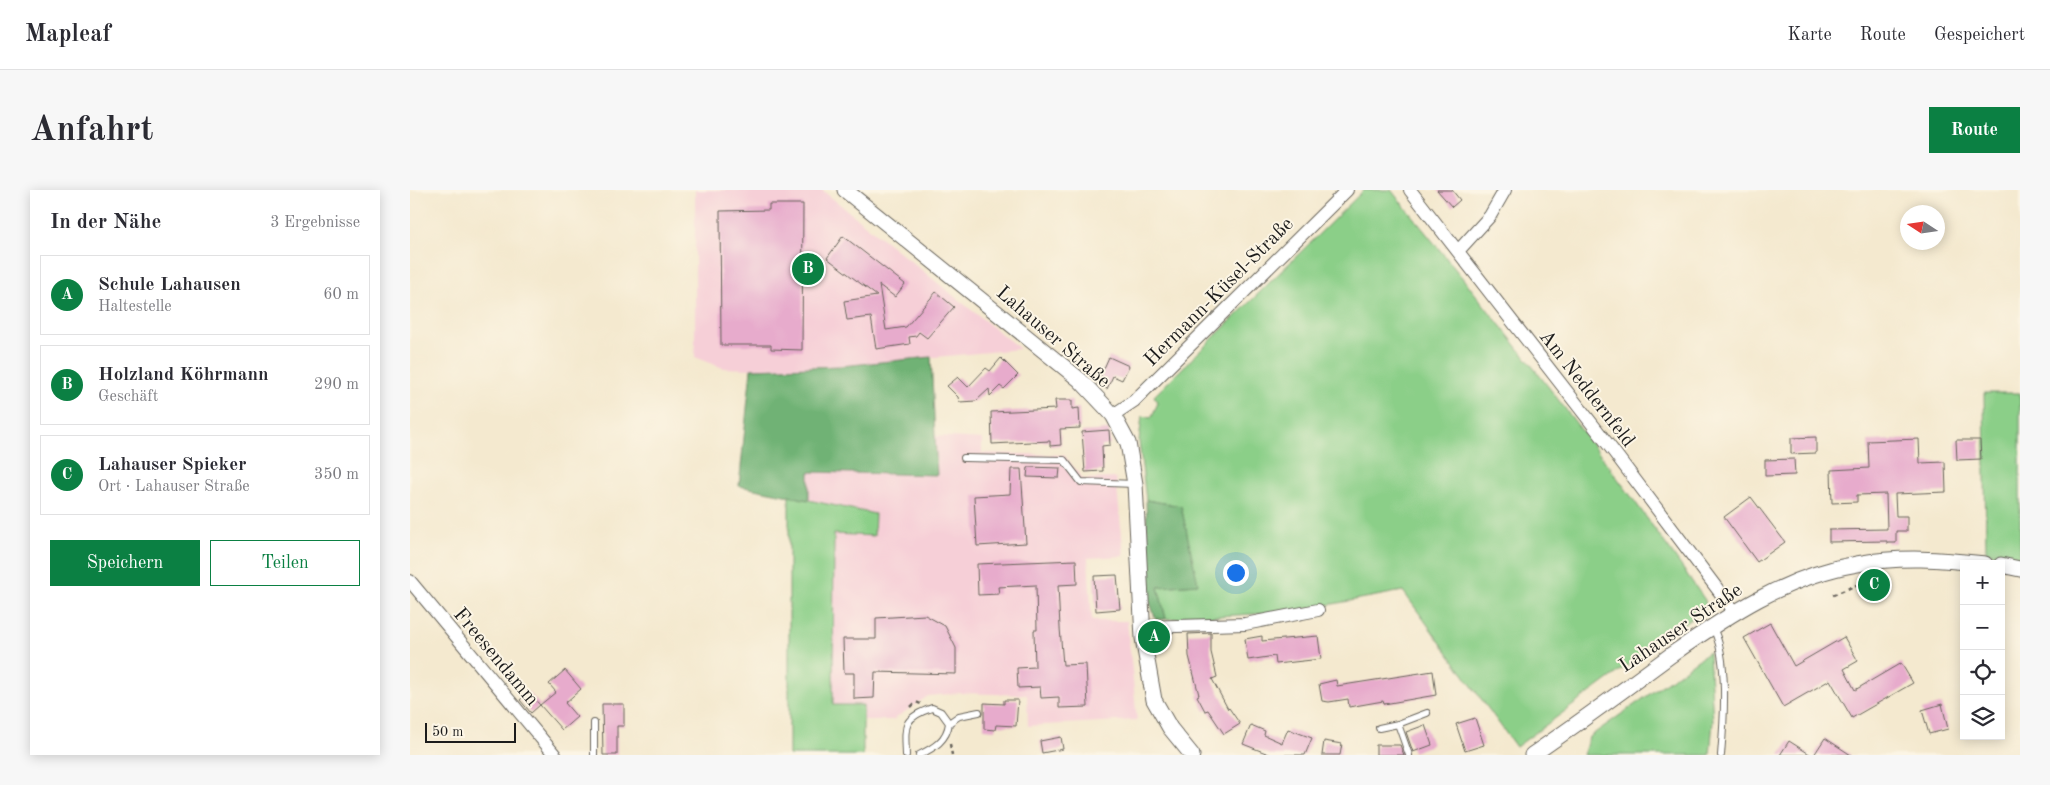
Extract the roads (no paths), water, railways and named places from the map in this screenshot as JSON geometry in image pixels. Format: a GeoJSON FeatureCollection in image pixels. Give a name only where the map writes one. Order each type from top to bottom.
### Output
{"type":"FeatureCollection","features":[{"type":"Feature","properties":{"kind":"street","name":"Lahauser Straße"},"geometry":{"type":"LineString","coordinates":[[845,190],[1080,380],[1113,416],[1128,443],[1134,484],[1142,627],[1154,700],[1170,728],[1192,755]]}},
{"type":"Feature","properties":{"kind":"street","name":"Hermann-Küsel-Straße"},"geometry":{"type":"LineString","coordinates":[[1113,416],[1134,402],[1347,190]]}},
{"type":"Feature","properties":{"kind":"street","name":"Am Neddernfeld"},"geometry":{"type":"LineString","coordinates":[[1410,190],[1459,250],[1734,611]]}},
{"type":"Feature","properties":{"kind":"street"},"geometry":{"type":"LineString","coordinates":[[1459,250],[1490,216],[1505,190]]}},
{"type":"Feature","properties":{"kind":"street","name":"Lahauser Straße"},"geometry":{"type":"LineString","coordinates":[[1532,755],[1734,611],[1806,576],[1855,564],[1896,559],[1960,561]]}},
{"type":"Feature","properties":{"kind":"street"},"geometry":{"type":"LineString","coordinates":[[2005,567],[2020,569]]}},
{"type":"Feature","properties":{"kind":"street","name":"Freesendamm"},"geometry":{"type":"LineString","coordinates":[[410,581],[555,755]]}},
{"type":"Feature","properties":{"kind":"street"},"geometry":{"type":"LineString","coordinates":[[1142,627],[1245,624],[1318,610]]}},
{"type":"Feature","properties":{"kind":"lane"},"geometry":{"type":"LineString","coordinates":[[964,458],[1064,460],[1081,482],[1134,484]]}},
{"type":"Feature","properties":{"kind":"lane"},"geometry":{"type":"LineString","coordinates":[[1712,626],[1722,652],[1723,732],[1721,755]]}},
{"type":"Feature","properties":{"kind":"lane"},"geometry":{"type":"LineString","coordinates":[[906,755],[905,729],[908,719],[917,713],[932,708],[942,712],[949,723],[948,733],[934,748],[919,755]]}},
{"type":"Feature","properties":{"kind":"lane"},"geometry":{"type":"LineString","coordinates":[[949,723],[959,716],[979,712]]}},
{"type":"Feature","properties":{"kind":"lane"},"geometry":{"type":"LineString","coordinates":[[1379,728],[1398,724],[1427,713]]}},
{"type":"Feature","properties":{"kind":"lane"},"geometry":{"type":"LineString","coordinates":[[594,723],[594,755]]}},
{"type":"Feature","properties":{"kind":"lane"},"geometry":{"type":"LineString","coordinates":[[1398,724],[1409,755]]}},
{"type":"Feature","properties":{"kind":"place","name":"Holzland Köhrmann"},"geometry":{"type":"Point","coordinates":[808,269]}},
{"type":"Feature","properties":{"kind":"place","name":"Lahauser Spieker"},"geometry":{"type":"Point","coordinates":[1874,585]}},
{"type":"Feature","properties":{"kind":"place","name":"Schule Lahausen"},"geometry":{"type":"Point","coordinates":[1154,637]}}]}
